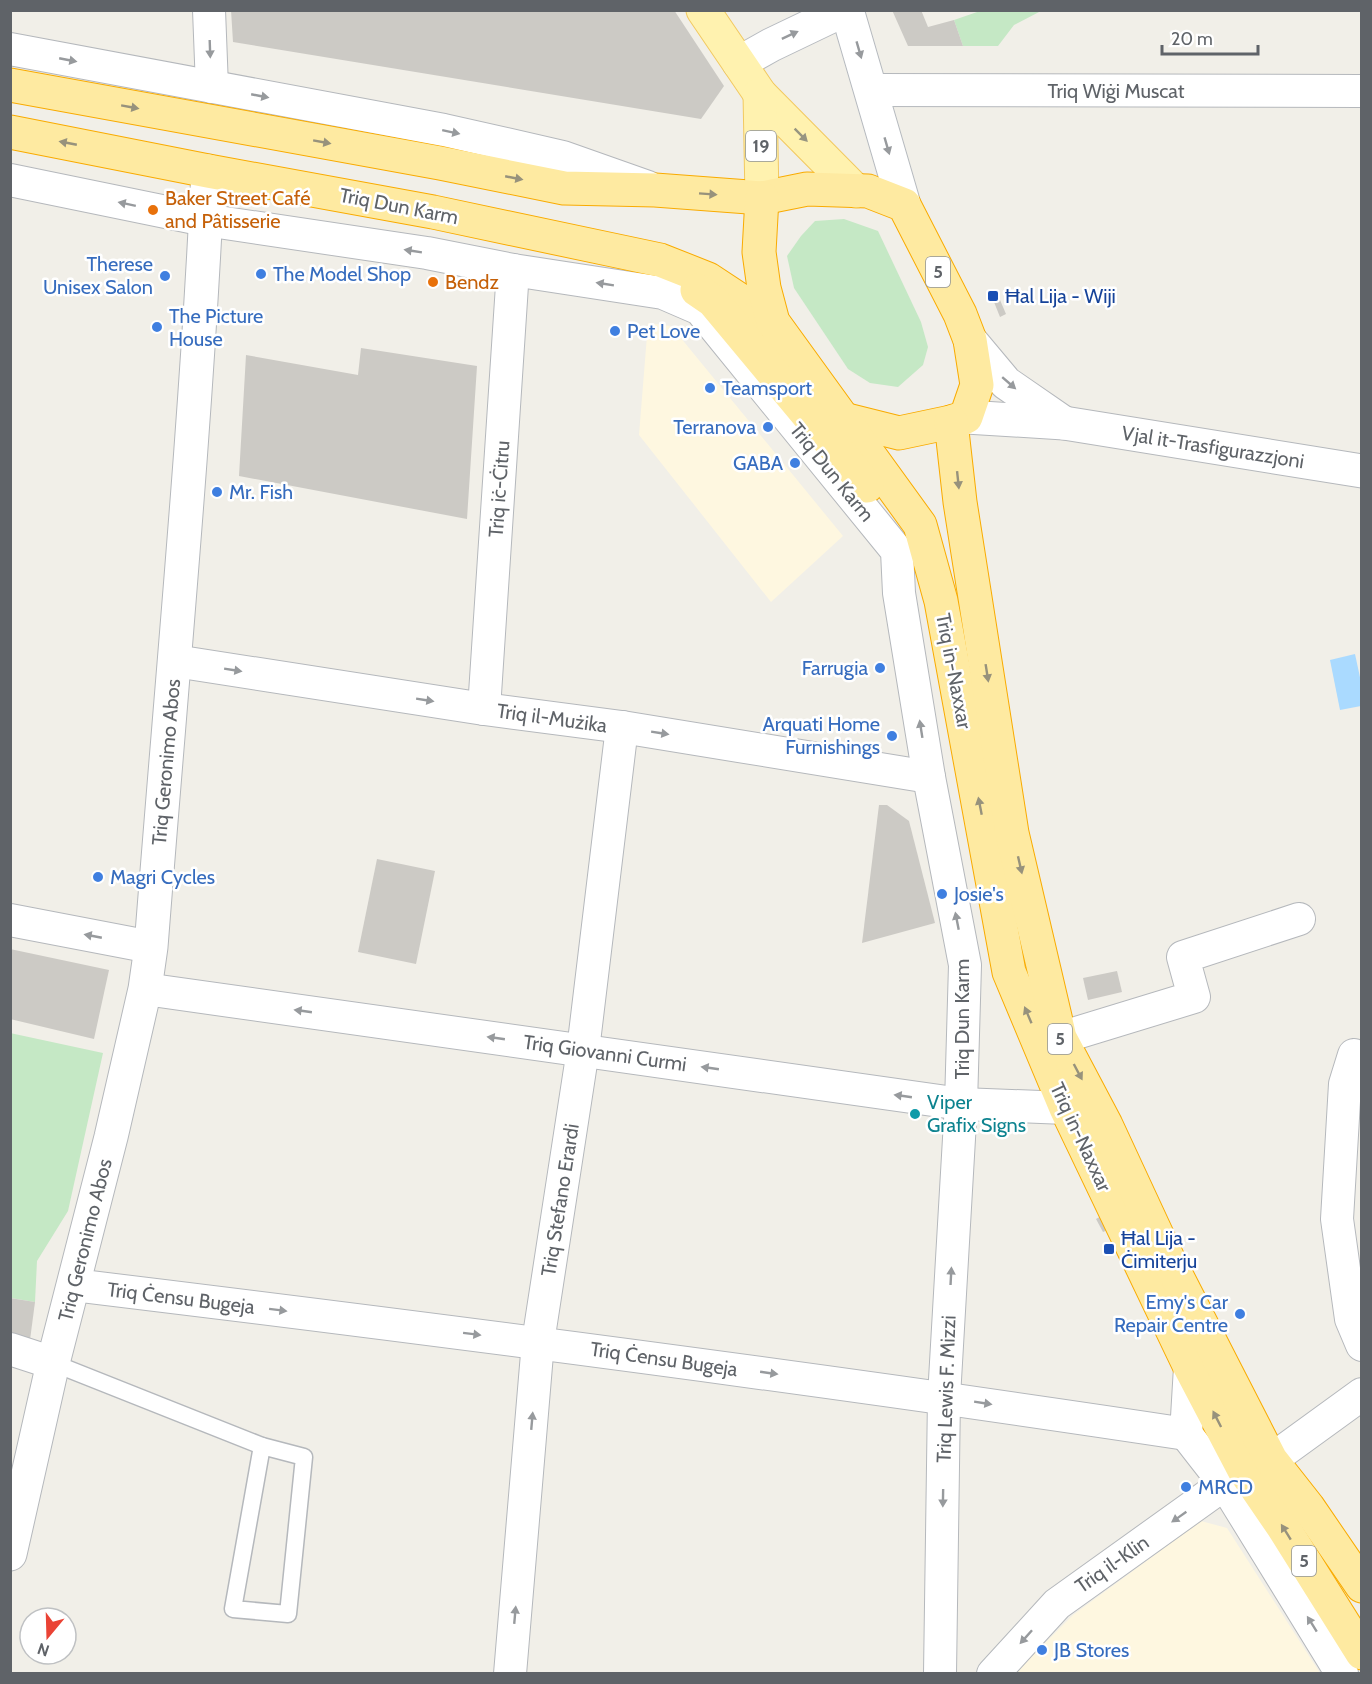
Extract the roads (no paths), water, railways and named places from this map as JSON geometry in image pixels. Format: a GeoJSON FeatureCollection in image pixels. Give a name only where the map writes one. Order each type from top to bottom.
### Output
{"type":"FeatureCollection","features":[{"type":"Feature","properties":{"kind":"highway"},"geometry":{"type":"LineString","coordinates":[[10,85],[440,163],[564,188],[655,190],[762,198],[807,189],[856,190],[868,191],[904,205]]}},
{"type":"Feature","properties":{"kind":"highway","name":"Triq Dun Karm"},"geometry":{"type":"LineString","coordinates":[[10,132],[433,212],[645,256],[708,279],[773,322]]}},
{"type":"Feature","properties":{"kind":"highway","name":"Triq in-Naxxar"},"geometry":{"type":"LineString","coordinates":[[762,198],[759,252],[764,288],[773,322],[920,525],[941,601],[1009,972],[1066,1108],[1190,1367],[1247,1471],[1362,1653]]}},
{"type":"Feature","properties":{"kind":"highway","name":"Triq in-Naxxar"},"geometry":{"type":"LineString","coordinates":[[904,205],[960,314],[970,340],[977,385],[958,420],[960,502],[1012,833],[1060,1038],[1106,1125],[1170,1263],[1247,1471],[1308,1507],[1362,1586]]}},
{"type":"Feature","properties":{"kind":"highway"},"geometry":{"type":"LineString","coordinates":[[645,256],[713,301],[908,536],[941,601]]}},
{"type":"Feature","properties":{"kind":"highway"},"geometry":{"type":"LineString","coordinates":[[843,419],[899,433],[958,420]]}},
{"type":"Feature","properties":{"kind":"main road"},"geometry":{"type":"LineString","coordinates":[[703,10],[760,94],[856,190]]}},
{"type":"Feature","properties":{"kind":"main road","name":"Triq in-Naxxar"},"geometry":{"type":"LineString","coordinates":[[760,94],[762,198]]}},
{"type":"Feature","properties":{"kind":"street"},"geometry":{"type":"LineString","coordinates":[[209,10],[212,87]]}},
{"type":"Feature","properties":{"kind":"street"},"geometry":{"type":"LineString","coordinates":[[738,63],[846,10],[904,205]]}},
{"type":"Feature","properties":{"kind":"street"},"geometry":{"type":"LineString","coordinates":[[10,49],[444,130],[563,157],[655,190]]}},
{"type":"Feature","properties":{"kind":"street","name":"Triq Wiġi Muscat"},"geometry":{"type":"LineString","coordinates":[[871,90],[1362,91]]}},
{"type":"Feature","properties":{"kind":"street","name":"Triq Geronimo Abos"},"geometry":{"type":"LineString","coordinates":[[10,1554],[53,1363],[145,989],[151,947],[175,661],[207,171]]}},
{"type":"Feature","properties":{"kind":"street","name":"Triq Dun Karm"},"geometry":{"type":"LineString","coordinates":[[10,180],[205,220],[427,253],[513,270],[663,293],[700,309],[897,551],[899,592],[929,777],[965,964],[961,1104]]}},
{"type":"Feature","properties":{"kind":"street","name":"Triq iċ-Ċitru"},"geometry":{"type":"LineString","coordinates":[[484,709],[513,270]]}},
{"type":"Feature","properties":{"kind":"street","name":"Vjal it-Trasfigurazzjoni"},"geometry":{"type":"LineString","coordinates":[[970,340],[1006,383],[1064,423]]}},
{"type":"Feature","properties":{"kind":"street","name":"Vjal it-Trasfigurazzjoni"},"geometry":{"type":"LineString","coordinates":[[958,420],[1064,423],[1362,471]]}},
{"type":"Feature","properties":{"kind":"street","name":"Triq il-Mużika"},"geometry":{"type":"LineString","coordinates":[[175,661],[484,709],[622,727],[929,777]]}},
{"type":"Feature","properties":{"kind":"street","name":"Triq Stefano Erardi"},"geometry":{"type":"LineString","coordinates":[[510,1674],[538,1342],[583,1050],[622,727]]}},
{"type":"Feature","properties":{"kind":"street"},"geometry":{"type":"LineString","coordinates":[[1060,1038],[1194,997],[1183,957],[1299,919]]}},
{"type":"Feature","properties":{"kind":"street"},"geometry":{"type":"LineString","coordinates":[[10,920],[151,947]]}},
{"type":"Feature","properties":{"kind":"street","name":"Triq Giovanni Curmi"},"geometry":{"type":"LineString","coordinates":[[145,989],[961,1104],[1066,1108]]}},
{"type":"Feature","properties":{"kind":"street"},"geometry":{"type":"LineString","coordinates":[[1354,1055],[1345,1084],[1337,1219],[1351,1319],[1362,1345]]}},
{"type":"Feature","properties":{"kind":"street","name":"Triq Lewis F. Mizzi"},"geometry":{"type":"LineString","coordinates":[[940,1674],[944,1397],[961,1104]]}},
{"type":"Feature","properties":{"kind":"street","name":"Triq Ċensu Bugeja"},"geometry":{"type":"LineString","coordinates":[[74,1285],[538,1342],[944,1397],[1186,1434]]}},
{"type":"Feature","properties":{"kind":"street"},"geometry":{"type":"LineString","coordinates":[[10,1349],[53,1363]]}},
{"type":"Feature","properties":{"kind":"street"},"geometry":{"type":"LineString","coordinates":[[1186,1434],[1190,1367]]}},
{"type":"Feature","properties":{"kind":"street","name":"Triq il-Klin"},"geometry":{"type":"LineString","coordinates":[[993,1674],[1056,1604],[1362,1394]]}},
{"type":"Feature","properties":{"kind":"street","name":"Triq in-Naxxar"},"geometry":{"type":"LineString","coordinates":[[1186,1434],[1247,1471],[1342,1674]]}},
{"type":"Feature","properties":{"kind":"lane"},"geometry":{"type":"LineString","coordinates":[[53,1363],[262,1446],[304,1457],[288,1614],[233,1609],[262,1446]]}},
{"type":"Feature","properties":{"kind":"water"},"geometry":{"type":"Polygon","coordinates":[[[1355,654],[1361,682],[1361,706],[1340,710],[1330,660],[1355,654]]]}},
{"type":"Feature","properties":{"kind":"place","name":"Baker Street Café and Pâtisserie"},"geometry":{"type":"Point","coordinates":[153,210]}},
{"type":"Feature","properties":{"kind":"place","name":"The Model Shop"},"geometry":{"type":"Point","coordinates":[261,274]}},
{"type":"Feature","properties":{"kind":"place","name":"Therese Unisex Salon"},"geometry":{"type":"Point","coordinates":[165,276]}},
{"type":"Feature","properties":{"kind":"place","name":"Bendz"},"geometry":{"type":"Point","coordinates":[433,282]}},
{"type":"Feature","properties":{"kind":"place","name":"Ħal Lija - Wiji"},"geometry":{"type":"Point","coordinates":[993,296]}},
{"type":"Feature","properties":{"kind":"place","name":"The Picture House"},"geometry":{"type":"Point","coordinates":[157,327]}},
{"type":"Feature","properties":{"kind":"place","name":"Pet Love"},"geometry":{"type":"Point","coordinates":[615,331]}},
{"type":"Feature","properties":{"kind":"place","name":"Teamsport"},"geometry":{"type":"Point","coordinates":[710,388]}},
{"type":"Feature","properties":{"kind":"place","name":"Terranova"},"geometry":{"type":"Point","coordinates":[768,427]}},
{"type":"Feature","properties":{"kind":"place","name":"GABA"},"geometry":{"type":"Point","coordinates":[795,463]}},
{"type":"Feature","properties":{"kind":"place","name":"Mr. Fish"},"geometry":{"type":"Point","coordinates":[217,492]}},
{"type":"Feature","properties":{"kind":"place","name":"Farrugia"},"geometry":{"type":"Point","coordinates":[880,668]}},
{"type":"Feature","properties":{"kind":"place","name":"Arquati Home Furnishings"},"geometry":{"type":"Point","coordinates":[892,736]}},
{"type":"Feature","properties":{"kind":"place","name":"Magri Cycles"},"geometry":{"type":"Point","coordinates":[98,877]}},
{"type":"Feature","properties":{"kind":"place","name":"Josie's"},"geometry":{"type":"Point","coordinates":[942,894]}},
{"type":"Feature","properties":{"kind":"place","name":"Viper Grafix Signs"},"geometry":{"type":"Point","coordinates":[915,1114]}},
{"type":"Feature","properties":{"kind":"place","name":"Ħal Lija - Ċimiterju"},"geometry":{"type":"Point","coordinates":[1109,1249]}},
{"type":"Feature","properties":{"kind":"place","name":"Emy's Car Repair Centre"},"geometry":{"type":"Point","coordinates":[1240,1314]}},
{"type":"Feature","properties":{"kind":"place","name":"MRCD"},"geometry":{"type":"Point","coordinates":[1186,1487]}},
{"type":"Feature","properties":{"kind":"place","name":"JB Stores"},"geometry":{"type":"Point","coordinates":[1042,1650]}}]}
